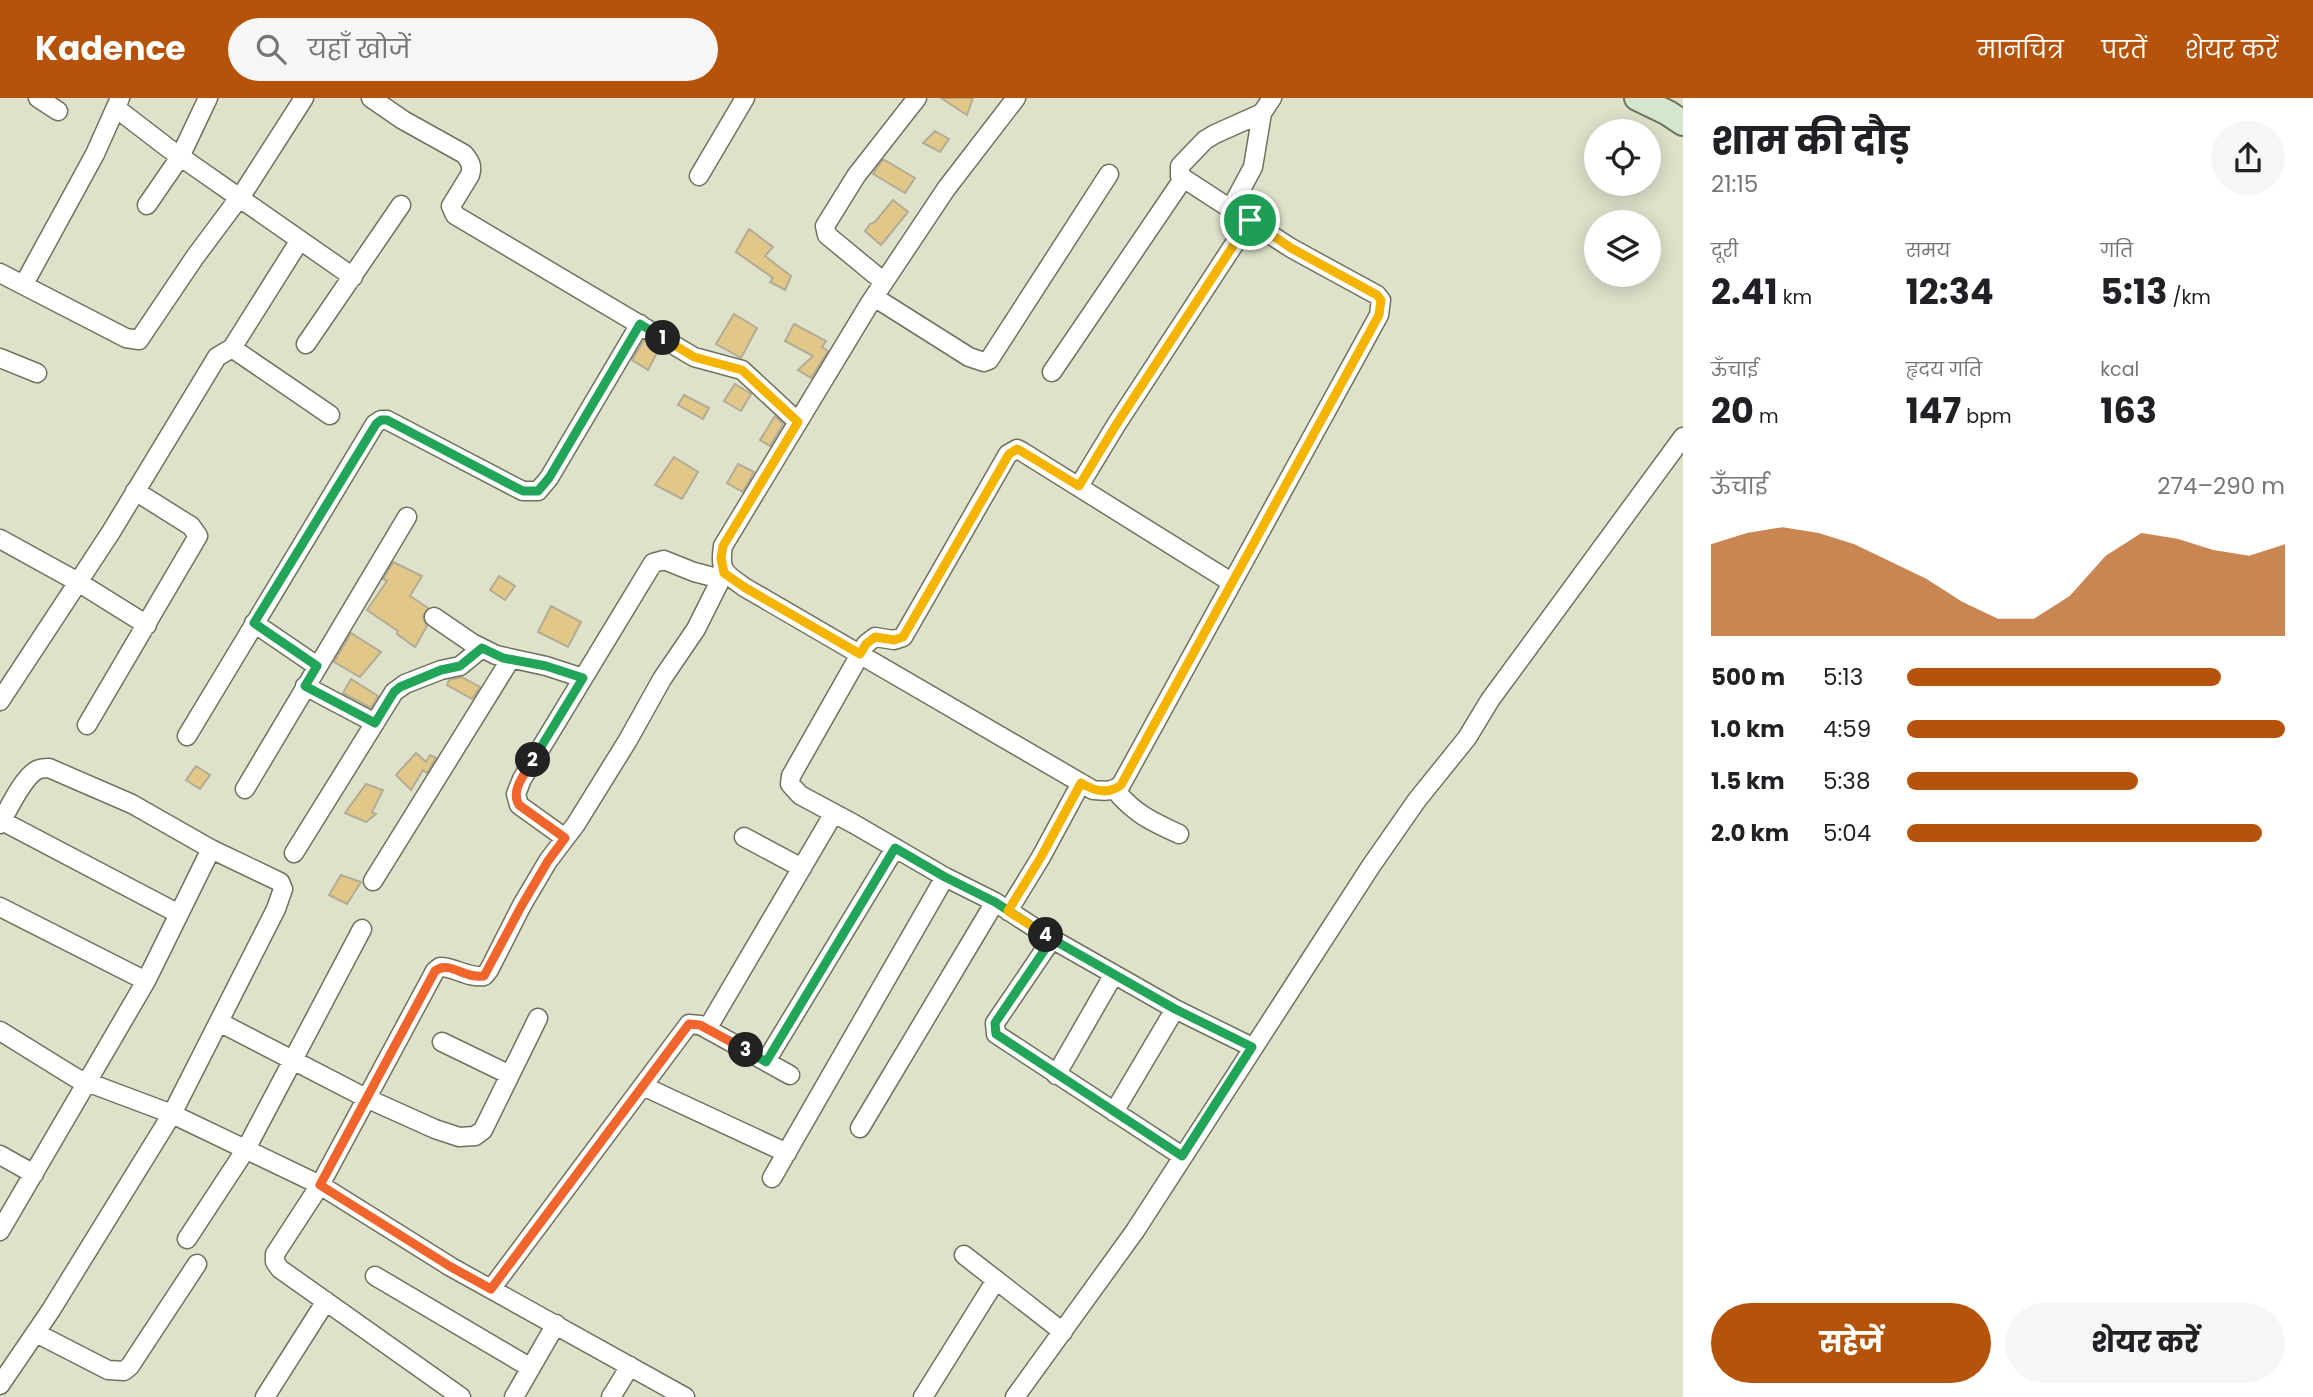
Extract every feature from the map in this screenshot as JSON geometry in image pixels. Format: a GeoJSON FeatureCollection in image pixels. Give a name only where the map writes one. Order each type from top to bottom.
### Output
{"type":"FeatureCollection","features":[{"type":"Feature","properties":{"kind":"street"},"geometry":{"type":"LineString","coordinates":[[38,98],[58,111]]}},
{"type":"Feature","properties":{"kind":"street"},"geometry":{"type":"LineString","coordinates":[[147,205],[180,157],[208,98]]}},
{"type":"Feature","properties":{"kind":"street"},"geometry":{"type":"LineString","coordinates":[[0,273],[126,338],[139,340],[239,198],[304,98]]}},
{"type":"Feature","properties":{"kind":"street"},"geometry":{"type":"LineString","coordinates":[[371,98],[393,104],[469,160],[472,169],[470,175],[451,206],[455,215],[694,357],[742,370],[798,422]]}},
{"type":"Feature","properties":{"kind":"street"},"geometry":{"type":"LineString","coordinates":[[699,176],[745,98]]}},
{"type":"Feature","properties":{"kind":"street"},"geometry":{"type":"LineString","coordinates":[[917,98],[856,176],[825,226],[827,234],[879,290],[970,357],[984,362],[989,360],[1108,174]]}},
{"type":"Feature","properties":{"kind":"street"},"geometry":{"type":"LineString","coordinates":[[461,1397],[280,1269],[275,1262],[275,1254],[320,1185],[435,971],[445,967],[466,976],[484,976],[548,861],[628,740],[662,679],[696,629],[722,576],[723,546],[798,422],[879,290],[946,189],[1016,98]]}},
{"type":"Feature","properties":{"kind":"street"},"geometry":{"type":"LineString","coordinates":[[1637,98],[1683,123]]}},
{"type":"Feature","properties":{"kind":"street"},"geometry":{"type":"LineString","coordinates":[[24,284],[95,154],[118,103],[180,157],[353,277]]}},
{"type":"Feature","properties":{"kind":"street"},"geometry":{"type":"LineString","coordinates":[[565,838],[519,805],[516,794],[522,779],[656,561],[664,560],[694,572],[722,576],[744,587],[1093,790],[1115,790],[1121,785],[1372,327],[1381,306],[1377,295],[1291,248],[1182,179],[1180,166],[1205,140],[1267,105]]}},
{"type":"Feature","properties":{"kind":"street"},"geometry":{"type":"LineString","coordinates":[[1231,208],[1253,167],[1267,105]]}},
{"type":"Feature","properties":{"kind":"street"},"geometry":{"type":"LineString","coordinates":[[1052,372],[1182,179]]}},
{"type":"Feature","properties":{"kind":"street"},"geometry":{"type":"LineString","coordinates":[[306,344],[401,205]]}},
{"type":"Feature","properties":{"kind":"street"},"geometry":{"type":"LineString","coordinates":[[1079,486],[1250,220]]}},
{"type":"Feature","properties":{"kind":"street"},"geometry":{"type":"LineString","coordinates":[[0,701],[78,582],[217,357],[232,348],[300,240]]}},
{"type":"Feature","properties":{"kind":"street"},"geometry":{"type":"LineString","coordinates":[[187,736],[376,424],[381,420],[396,425],[523,491],[538,491],[549,478],[640,324]]}},
{"type":"Feature","properties":{"kind":"street"},"geometry":{"type":"LineString","coordinates":[[232,348],[330,415]]}},
{"type":"Feature","properties":{"kind":"street"},"geometry":{"type":"LineString","coordinates":[[0,358],[37,373]]}},
{"type":"Feature","properties":{"kind":"street"},"geometry":{"type":"LineString","coordinates":[[1015,1397],[1135,1231],[1386,844],[1467,738],[1490,700],[1683,437]]}},
{"type":"Feature","properties":{"kind":"street"},"geometry":{"type":"LineString","coordinates":[[1231,582],[1021,451],[1012,451],[903,637],[894,640],[875,637],[866,644],[791,776],[790,784],[794,791],[1001,906],[1052,939],[1175,1009],[1252,1047]]}},
{"type":"Feature","properties":{"kind":"street"},"geometry":{"type":"LineString","coordinates":[[87,725],[198,536],[191,526],[135,491]]}},
{"type":"Feature","properties":{"kind":"street"},"geometry":{"type":"LineString","coordinates":[[245,789],[407,517]]}},
{"type":"Feature","properties":{"kind":"street"},"geometry":{"type":"LineString","coordinates":[[0,539],[78,582],[147,625]]}},
{"type":"Feature","properties":{"kind":"street"},"geometry":{"type":"LineString","coordinates":[[434,617],[482,648],[510,660],[546,666],[583,678]]}},
{"type":"Feature","properties":{"kind":"street"},"geometry":{"type":"LineString","coordinates":[[254,623],[317,666]]}},
{"type":"Feature","properties":{"kind":"street"},"geometry":{"type":"LineString","coordinates":[[294,853],[394,692],[441,670],[460,666],[482,648]]}},
{"type":"Feature","properties":{"kind":"street"},"geometry":{"type":"LineString","coordinates":[[373,881],[510,660]]}},
{"type":"Feature","properties":{"kind":"street"},"geometry":{"type":"LineString","coordinates":[[305,686],[375,723]]}},
{"type":"Feature","properties":{"kind":"street"},"geometry":{"type":"LineString","coordinates":[[0,1385],[36,1333],[172,1114],[276,909],[283,889],[280,882],[211,849],[132,804],[49,768],[38,769],[28,779],[1,822],[179,914]]}},
{"type":"Feature","properties":{"kind":"street"},"geometry":{"type":"LineString","coordinates":[[860,1128],[1001,906],[1041,857],[1081,783]]}},
{"type":"Feature","properties":{"kind":"street"},"geometry":{"type":"LineString","coordinates":[[1115,790],[1130,808],[1142,817],[1179,834]]}},
{"type":"Feature","properties":{"kind":"street"},"geometry":{"type":"LineString","coordinates":[[707,1028],[834,813]]}},
{"type":"Feature","properties":{"kind":"street"},"geometry":{"type":"LineString","coordinates":[[744,837],[802,868]]}},
{"type":"Feature","properties":{"kind":"street"},"geometry":{"type":"LineString","coordinates":[[766,1062],[895,848]]}},
{"type":"Feature","properties":{"kind":"street"},"geometry":{"type":"LineString","coordinates":[[0,1231],[146,981],[211,849]]}},
{"type":"Feature","properties":{"kind":"street"},"geometry":{"type":"LineString","coordinates":[[772,1178],[945,877]]}},
{"type":"Feature","properties":{"kind":"street"},"geometry":{"type":"LineString","coordinates":[[0,907],[146,981]]}},
{"type":"Feature","properties":{"kind":"street"},"geometry":{"type":"LineString","coordinates":[[187,1239],[246,1149],[362,929]]}},
{"type":"Feature","properties":{"kind":"street"},"geometry":{"type":"LineString","coordinates":[[1052,939],[995,1023],[994,1030],[1001,1038],[1056,1075],[1182,1156]]}},
{"type":"Feature","properties":{"kind":"street"},"geometry":{"type":"LineString","coordinates":[[1056,1075],[1114,974]]}},
{"type":"Feature","properties":{"kind":"street"},"geometry":{"type":"LineString","coordinates":[[1114,1112],[1175,1009]]}},
{"type":"Feature","properties":{"kind":"street"},"geometry":{"type":"LineString","coordinates":[[219,1022],[366,1098],[459,1138],[475,1136],[483,1130],[538,1018]]}},
{"type":"Feature","properties":{"kind":"street"},"geometry":{"type":"LineString","coordinates":[[491,1289],[689,1024],[707,1028],[790,1075]]}},
{"type":"Feature","properties":{"kind":"street"},"geometry":{"type":"LineString","coordinates":[[0,1032],[76,1079],[172,1114],[320,1185],[451,1267],[685,1397]]}},
{"type":"Feature","properties":{"kind":"street"},"geometry":{"type":"LineString","coordinates":[[442,1042],[510,1075]]}},
{"type":"Feature","properties":{"kind":"street"},"geometry":{"type":"LineString","coordinates":[[643,1086],[787,1153]]}},
{"type":"Feature","properties":{"kind":"street"},"geometry":{"type":"LineString","coordinates":[[0,1155],[34,1174]]}},
{"type":"Feature","properties":{"kind":"street"},"geometry":{"type":"LineString","coordinates":[[964,1255],[1063,1332]]}},
{"type":"Feature","properties":{"kind":"street"},"geometry":{"type":"LineString","coordinates":[[36,1333],[108,1370],[124,1371],[130,1366],[197,1264]]}},
{"type":"Feature","properties":{"kind":"street"},"geometry":{"type":"LineString","coordinates":[[374,1276],[531,1368]]}},
{"type":"Feature","properties":{"kind":"street"},"geometry":{"type":"LineString","coordinates":[[923,1397],[996,1280]]}},
{"type":"Feature","properties":{"kind":"street"},"geometry":{"type":"LineString","coordinates":[[265,1397],[326,1301]]}},
{"type":"Feature","properties":{"kind":"street"},"geometry":{"type":"LineString","coordinates":[[514,1397],[556,1324]]}},
{"type":"Feature","properties":{"kind":"street"},"geometry":{"type":"LineString","coordinates":[[611,1397],[630,1366]]}},
{"type":"Feature","properties":{"kind":"building"},"geometry":{"type":"Polygon","coordinates":[[[941,98],[973,98],[967,115],[941,98]]]}},
{"type":"Feature","properties":{"kind":"building"},"geometry":{"type":"Polygon","coordinates":[[[935,131],[949,139],[940,152],[923,143],[935,131]]]}},
{"type":"Feature","properties":{"kind":"building"},"geometry":{"type":"Polygon","coordinates":[[[883,159],[915,178],[905,193],[873,174],[883,159]]]}},
{"type":"Feature","properties":{"kind":"building"},"geometry":{"type":"Polygon","coordinates":[[[893,200],[908,212],[881,245],[865,231],[893,200]]]}},
{"type":"Feature","properties":{"kind":"building"},"geometry":{"type":"Polygon","coordinates":[[[749,229],[773,247],[765,256],[791,276],[785,290],[770,282],[773,278],[736,252],[749,229]]]}},
{"type":"Feature","properties":{"kind":"building"},"geometry":{"type":"Polygon","coordinates":[[[734,314],[757,328],[741,358],[716,344],[734,314]]]}},
{"type":"Feature","properties":{"kind":"building"},"geometry":{"type":"Polygon","coordinates":[[[794,324],[826,341],[822,347],[828,351],[811,378],[798,370],[813,356],[785,341],[794,324]]]}},
{"type":"Feature","properties":{"kind":"building"},"geometry":{"type":"Polygon","coordinates":[[[644,340],[659,349],[648,370],[632,360],[644,340]]]}},
{"type":"Feature","properties":{"kind":"building"},"geometry":{"type":"Polygon","coordinates":[[[735,384],[751,394],[741,411],[724,401],[735,384]]]}},
{"type":"Feature","properties":{"kind":"building"},"geometry":{"type":"Polygon","coordinates":[[[684,395],[709,408],[703,419],[678,405],[684,395]]]}},
{"type":"Feature","properties":{"kind":"building"},"geometry":{"type":"Polygon","coordinates":[[[775,416],[783,424],[770,446],[760,440],[775,416]]]}},
{"type":"Feature","properties":{"kind":"building"},"geometry":{"type":"Polygon","coordinates":[[[674,457],[698,472],[682,499],[655,485],[674,457]]]}},
{"type":"Feature","properties":{"kind":"building"},"geometry":{"type":"Polygon","coordinates":[[[738,464],[754,472],[743,492],[727,483],[738,464]]]}},
{"type":"Feature","properties":{"kind":"building"},"geometry":{"type":"Polygon","coordinates":[[[393,562],[422,576],[410,596],[428,608],[423,617],[427,626],[415,647],[397,634],[398,631],[367,610],[387,581],[383,579],[393,562]]]}},
{"type":"Feature","properties":{"kind":"building"},"geometry":{"type":"Polygon","coordinates":[[[499,576],[515,586],[505,600],[490,590],[499,576]]]}},
{"type":"Feature","properties":{"kind":"building"},"geometry":{"type":"Polygon","coordinates":[[[551,606],[581,622],[568,647],[538,632],[551,606]]]}},
{"type":"Feature","properties":{"kind":"building"},"geometry":{"type":"Polygon","coordinates":[[[351,633],[381,652],[360,677],[334,662],[351,633]]]}},
{"type":"Feature","properties":{"kind":"building"},"geometry":{"type":"Polygon","coordinates":[[[462,677],[480,687],[472,699],[447,685],[449,680],[462,677]]]}},
{"type":"Feature","properties":{"kind":"building"},"geometry":{"type":"Polygon","coordinates":[[[351,679],[378,696],[371,708],[343,693],[351,679]]]}},
{"type":"Feature","properties":{"kind":"building"},"geometry":{"type":"Polygon","coordinates":[[[416,753],[426,762],[430,755],[436,758],[427,773],[423,770],[411,790],[396,775],[416,753]]]}},
{"type":"Feature","properties":{"kind":"building"},"geometry":{"type":"Polygon","coordinates":[[[196,766],[210,775],[200,789],[186,780],[196,766]]]}},
{"type":"Feature","properties":{"kind":"building"},"geometry":{"type":"Polygon","coordinates":[[[366,784],[383,790],[372,812],[376,814],[366,822],[345,813],[366,784]]]}},
{"type":"Feature","properties":{"kind":"building"},"geometry":{"type":"Polygon","coordinates":[[[341,875],[361,882],[347,904],[329,895],[341,875]]]}},
{"type":"Feature","properties":{"kind":"route"},"geometry":{"type":"LineString","coordinates":[[1250,220],[1079,486],[1021,451],[1012,451],[903,637],[894,640],[875,637],[870,639],[860,654],[724,573],[721,558],[723,546],[798,422],[742,370],[694,357],[640,324],[549,478],[543,487],[532,492],[523,491],[387,420],[376,424],[254,623],[317,666],[305,686],[375,723],[400,687],[441,670],[460,666],[482,648],[503,658],[546,666],[583,678],[522,779],[516,794],[519,805],[565,838],[522,905],[484,976],[466,976],[445,967],[435,971],[320,1185],[491,1289],[689,1024],[700,1025],[766,1062],[895,848],[995,902],[1008,911],[1052,939],[995,1023],[996,1034],[1182,1156],[1252,1047],[1175,1009],[1008,911],[1081,783],[1093,790],[1108,791],[1121,785],[1379,315],[1381,300],[1377,295],[1291,248],[1250,220]]}}]}
